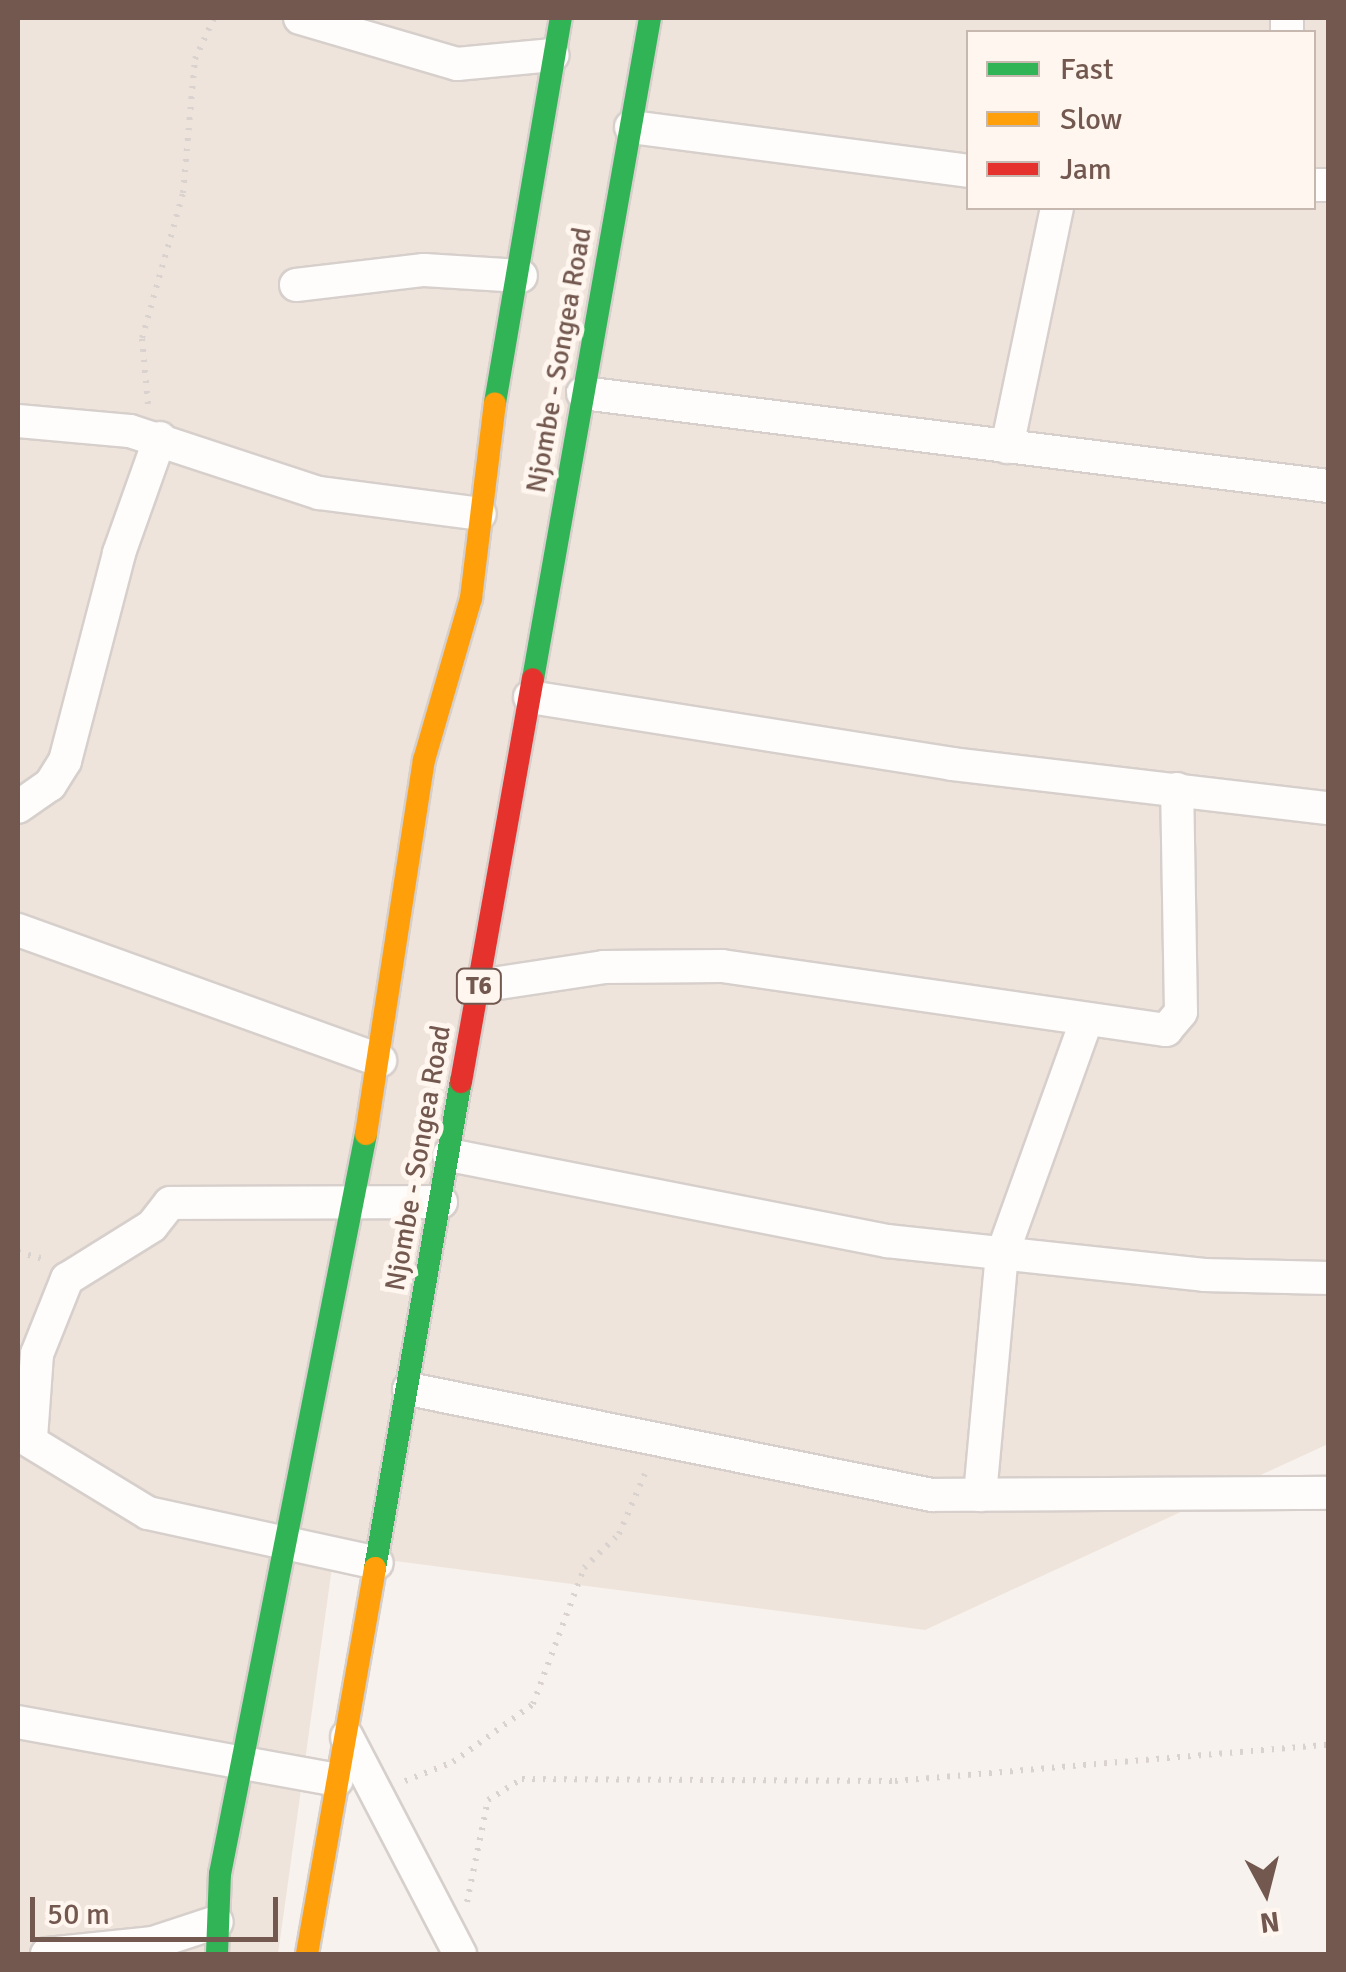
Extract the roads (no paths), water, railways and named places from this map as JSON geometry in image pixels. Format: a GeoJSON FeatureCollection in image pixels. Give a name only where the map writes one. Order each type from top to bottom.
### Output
{"type":"FeatureCollection","features":[{"type":"Feature","properties":{"kind":"main road"},"geometry":{"type":"LineString","coordinates":[[217,1938],[241,1761],[288,1547],[356,1200],[424,760],[463,641],[561,18]]}},
{"type":"Feature","properties":{"kind":"main road","name":"Njombe - Songea Road"},"geometry":{"type":"LineString","coordinates":[[306,1954],[650,18]]}},
{"type":"Feature","properties":{"kind":"street"},"geometry":{"type":"LineString","coordinates":[[300,18],[457,64],[554,55]]}},
{"type":"Feature","properties":{"kind":"street"},"geometry":{"type":"LineString","coordinates":[[630,127],[966,171]]}},
{"type":"Feature","properties":{"kind":"street"},"geometry":{"type":"LineString","coordinates":[[1006,446],[1057,210]]}},
{"type":"Feature","properties":{"kind":"street"},"geometry":{"type":"LineString","coordinates":[[296,285],[424,270],[521,276]]}},
{"type":"Feature","properties":{"kind":"street"},"geometry":{"type":"LineString","coordinates":[[584,393],[1328,486]]}},
{"type":"Feature","properties":{"kind":"street"},"geometry":{"type":"LineString","coordinates":[[18,421],[160,438],[319,493],[480,514]]}},
{"type":"Feature","properties":{"kind":"street"},"geometry":{"type":"LineString","coordinates":[[18,806],[50,785],[65,762],[119,553],[160,438]]}},
{"type":"Feature","properties":{"kind":"street"},"geometry":{"type":"LineString","coordinates":[[530,697],[1328,808]]}},
{"type":"Feature","properties":{"kind":"street"},"geometry":{"type":"LineString","coordinates":[[479,986],[604,967],[722,966],[1085,1025],[1178,1026],[1177,789]]}},
{"type":"Feature","properties":{"kind":"street"},"geometry":{"type":"LineString","coordinates":[[18,930],[380,1060]]}},
{"type":"Feature","properties":{"kind":"street"},"geometry":{"type":"LineString","coordinates":[[980,1495],[1002,1255],[1085,1025]]}},
{"type":"Feature","properties":{"kind":"street"},"geometry":{"type":"LineString","coordinates":[[449,1155],[738,1216],[1002,1255],[1328,1278]]}},
{"type":"Feature","properties":{"kind":"street"},"geometry":{"type":"LineString","coordinates":[[377,1563],[288,1547],[148,1513],[24,1436],[37,1354],[54,1302],[79,1268],[181,1198],[441,1202]]}},
{"type":"Feature","properties":{"kind":"street"},"geometry":{"type":"LineString","coordinates":[[409,1388],[862,1486],[980,1495],[1328,1493]]}},
{"type":"Feature","properties":{"kind":"street"},"geometry":{"type":"LineString","coordinates":[[18,1722],[337,1780]]}},
{"type":"Feature","properties":{"kind":"street"},"geometry":{"type":"LineString","coordinates":[[346,1737],[457,1950]]}},
{"type":"Feature","properties":{"kind":"street"},"geometry":{"type":"LineString","coordinates":[[48,1954],[217,1938]]}}]}
